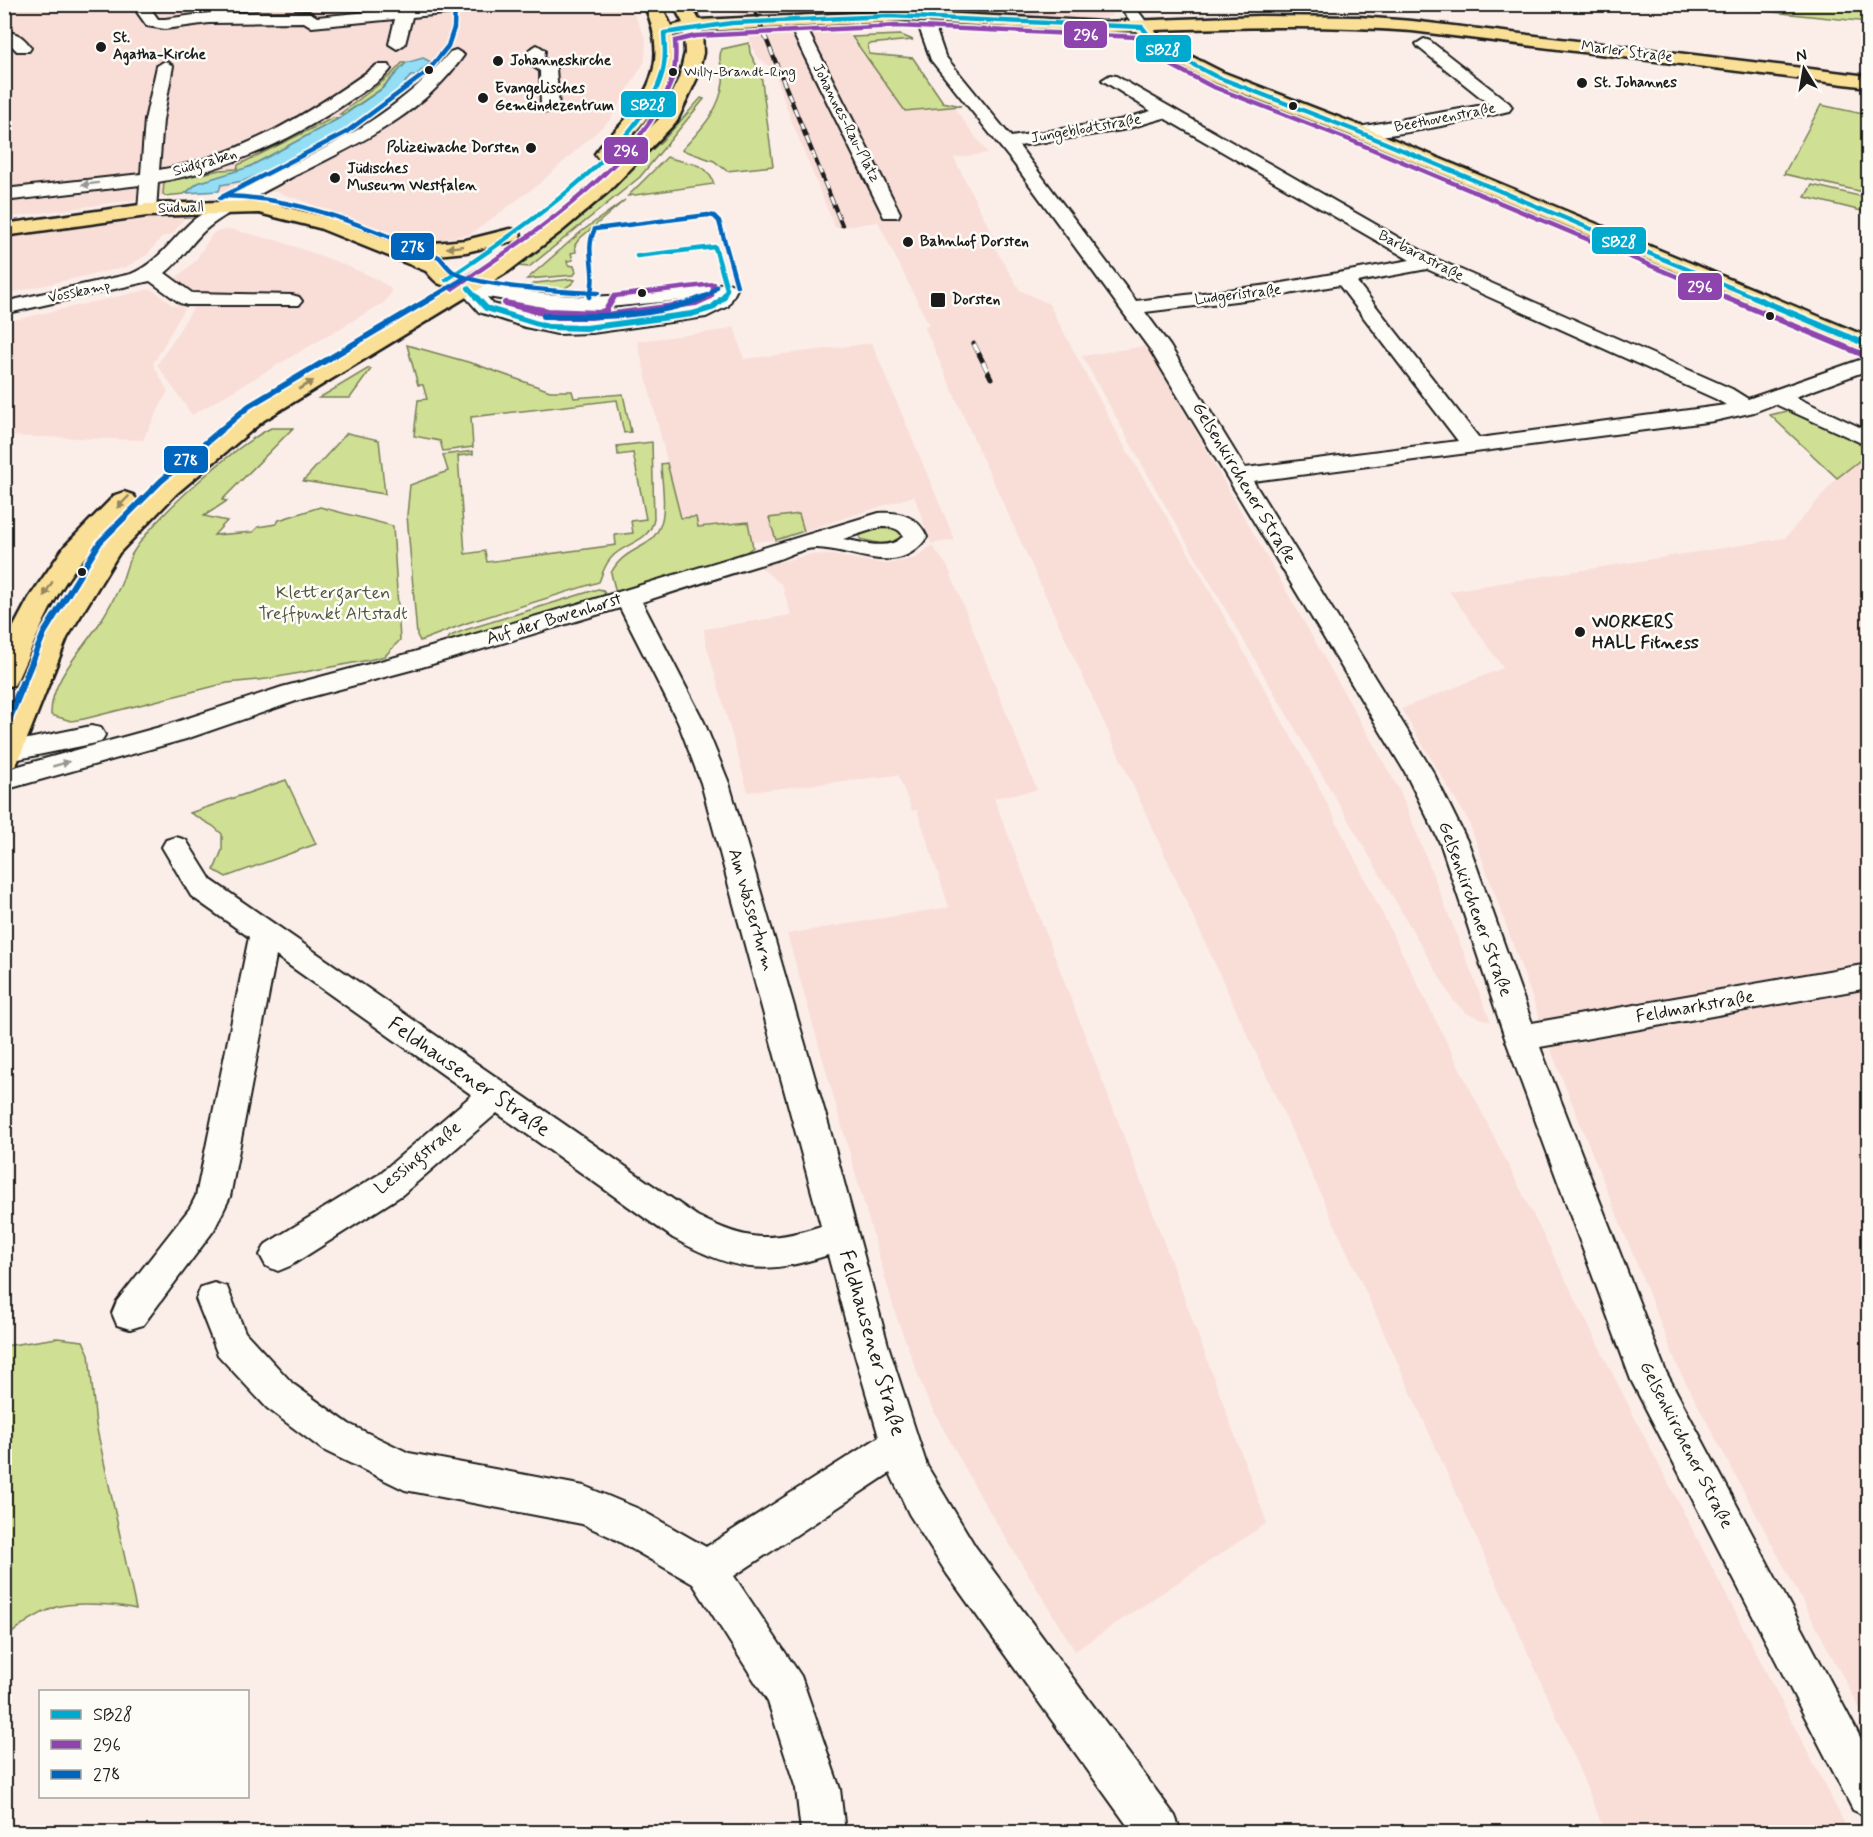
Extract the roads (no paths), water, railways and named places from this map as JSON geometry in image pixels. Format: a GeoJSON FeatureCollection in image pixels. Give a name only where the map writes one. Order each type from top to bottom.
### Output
{"type":"FeatureCollection","features":[{"type":"Feature","properties":{"kind":"main road"},"geometry":{"type":"LineString","coordinates":[[5,761],[53,638],[109,548],[160,496],[255,415],[457,284],[510,235],[558,198],[602,159],[639,117],[655,92],[663,70],[666,51],[660,17],[652,4]]}},
{"type":"Feature","properties":{"kind":"main road"},"geometry":{"type":"LineString","coordinates":[[4,678],[13,648],[49,586],[81,543],[146,478],[235,405],[457,284],[501,267],[580,206],[624,166],[667,121],[688,78],[693,61],[694,32],[681,4]]}},
{"type":"Feature","properties":{"kind":"main road"},"geometry":{"type":"LineString","coordinates":[[664,33],[906,16],[1147,31]]}},
{"type":"Feature","properties":{"kind":"main road"},"geometry":{"type":"LineString","coordinates":[[927,27],[942,22],[1054,28],[1084,26]]}},
{"type":"Feature","properties":{"kind":"main road","name":"Marler Straße"},"geometry":{"type":"LineString","coordinates":[[1147,31],[1386,24],[1869,81]]}},
{"type":"Feature","properties":{"kind":"main road"},"geometry":{"type":"LineString","coordinates":[[694,32],[801,33],[927,27],[974,28],[1070,37],[1147,31]]}},
{"type":"Feature","properties":{"kind":"main road"},"geometry":{"type":"LineString","coordinates":[[1147,31],[1156,45],[1186,63],[1359,132],[1869,345]]}},
{"type":"Feature","properties":{"kind":"main road"},"geometry":{"type":"LineString","coordinates":[[225,207],[245,217],[319,239],[417,276],[457,284]]}},
{"type":"Feature","properties":{"kind":"main road"},"geometry":{"type":"LineString","coordinates":[[225,207],[259,207],[326,222],[434,266],[457,284]]}},
{"type":"Feature","properties":{"kind":"main road","name":"Südwall"},"geometry":{"type":"LineString","coordinates":[[4,230],[147,210],[225,207]]}},
{"type":"Feature","properties":{"kind":"main road"},"geometry":{"type":"LineString","coordinates":[[398,251],[466,246],[510,235]]}},
{"type":"Feature","properties":{"kind":"street"},"geometry":{"type":"LineString","coordinates":[[144,4],[145,12],[153,23],[165,24],[209,18],[309,16],[312,22],[410,9],[464,6],[464,30]]}},
{"type":"Feature","properties":{"kind":"street"},"geometry":{"type":"LineString","coordinates":[[1125,4],[1147,31]]}},
{"type":"Feature","properties":{"kind":"street"},"geometry":{"type":"LineString","coordinates":[[397,45],[410,9]]}},
{"type":"Feature","properties":{"kind":"street","name":"Gelsenkirchener Straße"},"geometry":{"type":"LineString","coordinates":[[927,27],[937,57],[1006,143],[1131,308],[1185,387],[1419,772],[1455,845],[1521,1038],[1650,1380],[1869,1795]]}},
{"type":"Feature","properties":{"kind":"street","name":"Johannes-Rau-Platz"},"geometry":{"type":"LineString","coordinates":[[801,33],[891,213]]}},
{"type":"Feature","properties":{"kind":"street"},"geometry":{"type":"LineString","coordinates":[[4,39],[13,38],[23,48]]}},
{"type":"Feature","properties":{"kind":"street","name":"Beethovenstraße"},"geometry":{"type":"LineString","coordinates":[[1359,132],[1388,129],[1503,107],[1424,44]]}},
{"type":"Feature","properties":{"kind":"street"},"geometry":{"type":"LineString","coordinates":[[537,50],[536,63],[548,68],[550,108]]}},
{"type":"Feature","properties":{"kind":"street","name":"Südwall"},"geometry":{"type":"LineString","coordinates":[[225,207],[351,142],[420,92],[456,56]]}},
{"type":"Feature","properties":{"kind":"street"},"geometry":{"type":"LineString","coordinates":[[147,210],[154,120],[165,66]]}},
{"type":"Feature","properties":{"kind":"street","name":"Südgraben"},"geometry":{"type":"LineString","coordinates":[[4,195],[148,177],[191,169],[244,152],[325,111],[383,69]]}},
{"type":"Feature","properties":{"kind":"street","name":"Barbarastraße"},"geometry":{"type":"LineString","coordinates":[[1110,80],[1429,263],[1724,394],[1746,407]]}},
{"type":"Feature","properties":{"kind":"street","name":"Jungeblodtstraße"},"geometry":{"type":"LineString","coordinates":[[1006,143],[1122,126],[1166,112]]}},
{"type":"Feature","properties":{"kind":"street","name":"Vosskamp"},"geometry":{"type":"LineString","coordinates":[[4,308],[137,279],[153,273],[168,262],[198,227],[225,207]]}},
{"type":"Feature","properties":{"kind":"street","name":"Ludgeristraße"},"geometry":{"type":"LineString","coordinates":[[1131,308],[1277,290],[1429,263]]}},
{"type":"Feature","properties":{"kind":"street"},"geometry":{"type":"LineString","coordinates":[[153,273],[187,299],[292,301]]}},
{"type":"Feature","properties":{"kind":"street"},"geometry":{"type":"LineString","coordinates":[[1345,279],[1472,444]]}},
{"type":"Feature","properties":{"kind":"street"},"geometry":{"type":"LineString","coordinates":[[457,284],[549,301],[598,303],[727,289],[724,299],[699,313],[619,324],[567,328],[532,324],[486,308],[457,284]]}},
{"type":"Feature","properties":{"kind":"street"},"geometry":{"type":"LineString","coordinates":[[598,303],[604,314],[619,324]]}},
{"type":"Feature","properties":{"kind":"street"},"geometry":{"type":"LineString","coordinates":[[1240,476],[1714,414],[1746,407],[1869,363]]}},
{"type":"Feature","properties":{"kind":"street"},"geometry":{"type":"LineString","coordinates":[[1775,396],[1869,439]]}},
{"type":"Feature","properties":{"kind":"street","name":"Auf der Bovenhorst"},"geometry":{"type":"LineString","coordinates":[[5,761],[176,732],[291,693],[413,661],[815,540]]}},
{"type":"Feature","properties":{"kind":"street","name":"Am Wasserturm"},"geometry":{"type":"LineString","coordinates":[[627,597],[691,722],[715,783],[841,1235]]}},
{"type":"Feature","properties":{"kind":"street","name":"Feldhausener Straße"},"geometry":{"type":"LineString","coordinates":[[176,847],[201,888],[685,1227],[717,1245],[753,1254],[795,1251],[841,1235],[870,1345],[900,1444],[909,1472],[923,1500],[961,1560],[1159,1833]]}},
{"type":"Feature","properties":{"kind":"street"},"geometry":{"type":"LineString","coordinates":[[130,1313],[202,1219],[213,1197],[265,934]]}},
{"type":"Feature","properties":{"kind":"street","name":"Feldmarkstraße"},"geometry":{"type":"LineString","coordinates":[[1521,1038],[1869,976]]}},
{"type":"Feature","properties":{"kind":"street","name":"Lessingstraße"},"geometry":{"type":"LineString","coordinates":[[278,1255],[390,1185],[495,1095]]}},
{"type":"Feature","properties":{"kind":"street"},"geometry":{"type":"LineString","coordinates":[[214,1299],[231,1344],[280,1395],[336,1437],[405,1471],[584,1505],[625,1523],[707,1570],[786,1691],[818,1789],[824,1833]]}},
{"type":"Feature","properties":{"kind":"street"},"geometry":{"type":"LineString","coordinates":[[707,1570],[900,1444]]}},
{"type":"Feature","properties":{"kind":"water"},"geometry":{"type":"Polygon","coordinates":[[[423,58],[431,62],[405,82],[409,83],[391,99],[393,100],[339,136],[287,163],[243,181],[221,185],[219,191],[186,193],[198,183],[249,167],[338,119],[382,89],[406,63],[423,58]]]}},
{"type":"Feature","properties":{"kind":"railway"},"geometry":{"type":"LineString","coordinates":[[752,4],[842,225]]}},
{"type":"Feature","properties":{"kind":"railway"},"geometry":{"type":"LineString","coordinates":[[974,344],[991,378]]}},
{"type":"Feature","properties":{"kind":"place","name":"St. Agatha-Kirche"},"geometry":{"type":"Point","coordinates":[101,47]}},
{"type":"Feature","properties":{"kind":"place","name":"Johanneskirche"},"geometry":{"type":"Point","coordinates":[498,61]}},
{"type":"Feature","properties":{"kind":"place","name":"Willy-Brandt-Ring"},"geometry":{"type":"Point","coordinates":[673,72]}},
{"type":"Feature","properties":{"kind":"place","name":"St. Johannes"},"geometry":{"type":"Point","coordinates":[1582,83]}},
{"type":"Feature","properties":{"kind":"place","name":"Evangelisches Gemeindezentrum"},"geometry":{"type":"Point","coordinates":[483,98]}},
{"type":"Feature","properties":{"kind":"place","name":"Polizeiwache Dorsten"},"geometry":{"type":"Point","coordinates":[531,148]}},
{"type":"Feature","properties":{"kind":"place","name":"Jüdisches Museum Westfalen"},"geometry":{"type":"Point","coordinates":[335,178]}},
{"type":"Feature","properties":{"kind":"place","name":"Bahnhof Dorsten"},"geometry":{"type":"Point","coordinates":[908,242]}},
{"type":"Feature","properties":{"kind":"place","name":"Dorsten"},"geometry":{"type":"Point","coordinates":[938,300]}},
{"type":"Feature","properties":{"kind":"place","name":"WORKERS HALL Fitness"},"geometry":{"type":"Point","coordinates":[1580,632]}},
{"type":"Feature","properties":{"kind":"park label","name":"Klettergarten Treffpunkt Altstadt"},"geometry":{"type":"Point","coordinates":[333,603]}}]}
